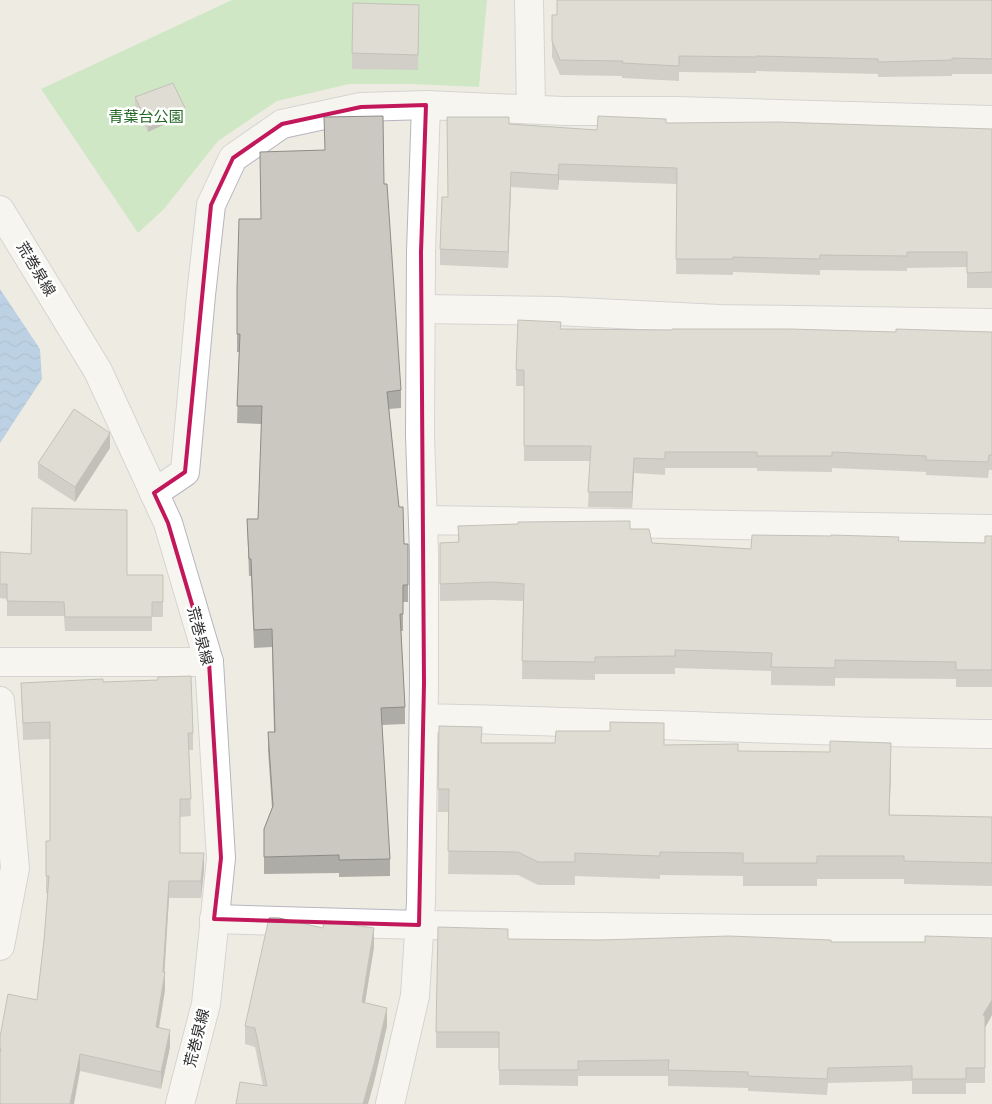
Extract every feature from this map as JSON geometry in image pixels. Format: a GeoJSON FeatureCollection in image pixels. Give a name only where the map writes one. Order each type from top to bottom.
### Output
{"type":"FeatureCollection","features":[{"type":"Feature","properties":{"kind":"street"},"geometry":{"type":"LineString","coordinates":[[529,0],[531,109]]}},
{"type":"Feature","properties":{"kind":"street"},"geometry":{"type":"LineString","coordinates":[[390,1104],[415,996],[419,926],[424,718],[423,520],[420,435],[421,252],[426,105]]}},
{"type":"Feature","properties":{"kind":"street"},"geometry":{"type":"LineString","coordinates":[[154,493],[185,472],[211,204],[233,158],[282,124],[361,107],[426,105],[564,111],[677,111],[992,120]]}},
{"type":"Feature","properties":{"kind":"street","name":"荒巻泉線"},"geometry":{"type":"LineString","coordinates":[[0,210],[98,371],[168,524],[209,662],[220,858],[206,1004],[180,1104]]}},
{"type":"Feature","properties":{"kind":"street"},"geometry":{"type":"LineString","coordinates":[[421,309],[557,312],[720,319],[992,323]]}},
{"type":"Feature","properties":{"kind":"street"},"geometry":{"type":"LineString","coordinates":[[423,520],[992,529]]}},
{"type":"Feature","properties":{"kind":"street"},"geometry":{"type":"LineString","coordinates":[[0,662],[209,662]]}},
{"type":"Feature","properties":{"kind":"street"},"geometry":{"type":"LineString","coordinates":[[0,702],[8,868],[0,946]]}},
{"type":"Feature","properties":{"kind":"street"},"geometry":{"type":"LineString","coordinates":[[424,718],[585,721],[897,733],[992,734]]}},
{"type":"Feature","properties":{"kind":"street"},"geometry":{"type":"LineString","coordinates":[[214,919],[419,926],[992,929]]}},
{"type":"Feature","properties":{"kind":"highlighted area"},"geometry":{"type":"Polygon","coordinates":[[[426,105],[421,252],[424,683],[419,925],[214,919],[221,858],[209,662],[168,523],[154,493],[185,472],[211,205],[233,158],[282,124],[361,107],[426,105]]]}},
{"type":"Feature","properties":{"kind":"green space","name":"青葉台公園"},"geometry":{"type":"Polygon","coordinates":[[[232,0],[487,0],[479,87],[349,84],[277,101],[218,141],[164,209],[138,233],[41,89],[232,0]]]}},
{"type":"Feature","properties":{"kind":"water"},"geometry":{"type":"Polygon","coordinates":[[[0,289],[40,349],[42,379],[0,443],[0,289]]]}},
{"type":"Feature","properties":{"kind":"building"},"geometry":{"type":"Polygon","coordinates":[[[557,0],[992,0],[992,59],[952,58],[952,60],[878,62],[878,59],[679,56],[679,66],[622,63],[623,61],[560,60],[552,41],[552,15],[557,15],[557,0]]]}},
{"type":"Feature","properties":{"kind":"building"},"geometry":{"type":"Polygon","coordinates":[[[353,3],[419,5],[418,55],[352,53],[353,3]]]}},
{"type":"Feature","properties":{"kind":"building"},"geometry":{"type":"Polygon","coordinates":[[[173,83],[185,108],[148,124],[135,97],[173,83]]]}},
{"type":"Feature","properties":{"kind":"building"},"geometry":{"type":"Polygon","coordinates":[[[383,116],[384,184],[387,184],[401,390],[387,392],[399,507],[403,507],[404,544],[408,544],[408,585],[403,585],[403,614],[400,614],[405,707],[381,708],[390,859],[339,860],[339,855],[264,857],[264,829],[273,806],[268,732],[275,732],[272,629],[254,630],[247,519],[258,519],[262,406],[237,406],[240,334],[237,334],[239,219],[261,219],[260,152],[325,150],[324,117],[383,116]]]}},
{"type":"Feature","properties":{"kind":"building"},"geometry":{"type":"Polygon","coordinates":[[[598,116],[666,119],[666,123],[778,122],[992,129],[992,272],[967,273],[967,252],[907,252],[907,256],[820,255],[820,259],[733,257],[733,259],[676,259],[677,168],[559,164],[558,175],[511,172],[508,252],[440,249],[442,197],[448,197],[447,117],[509,117],[509,124],[597,130],[598,116]]]}},
{"type":"Feature","properties":{"kind":"building"},"geometry":{"type":"Polygon","coordinates":[[[518,320],[561,322],[560,329],[790,329],[896,332],[896,329],[992,332],[992,455],[989,455],[988,462],[926,460],[926,456],[832,452],[832,456],[757,456],[757,452],[665,452],[665,459],[634,458],[632,492],[588,492],[591,446],[524,446],[524,370],[516,370],[518,320]]]}},
{"type":"Feature","properties":{"kind":"building"},"geometry":{"type":"Polygon","coordinates":[[[74,409],[110,433],[75,487],[38,463],[74,409]]]}},
{"type":"Feature","properties":{"kind":"building"},"geometry":{"type":"Polygon","coordinates":[[[32,508],[127,510],[127,575],[163,575],[163,602],[152,602],[152,617],[65,617],[64,602],[7,601],[7,584],[0,584],[0,552],[31,554],[32,508]]]}},
{"type":"Feature","properties":{"kind":"building"},"geometry":{"type":"Polygon","coordinates":[[[630,521],[630,529],[649,529],[652,543],[751,549],[752,535],[899,537],[898,541],[985,543],[985,536],[992,536],[992,670],[956,670],[956,662],[835,660],[835,668],[771,667],[772,653],[675,650],[675,656],[595,657],[595,662],[522,661],[524,584],[491,582],[440,584],[440,543],[459,542],[458,526],[518,524],[518,522],[630,521]]]}},
{"type":"Feature","properties":{"kind":"building"},"geometry":{"type":"Polygon","coordinates":[[[191,676],[193,733],[188,733],[191,799],[180,799],[180,853],[204,853],[201,881],[169,881],[163,972],[165,972],[156,1027],[170,1030],[161,1072],[80,1054],[70,1104],[0,1104],[0,1037],[8,994],[37,1000],[49,876],[46,876],[46,841],[50,841],[50,722],[23,723],[21,683],[103,679],[103,682],[158,680],[158,677],[191,676]]]}},
{"type":"Feature","properties":{"kind":"building"},"geometry":{"type":"Polygon","coordinates":[[[610,722],[664,723],[664,745],[738,744],[738,751],[830,752],[830,741],[891,743],[889,815],[992,817],[992,863],[904,861],[904,856],[817,856],[817,863],[743,863],[743,853],[660,852],[660,856],[575,853],[575,862],[538,862],[518,852],[448,851],[449,789],[438,789],[439,726],[482,727],[481,743],[555,743],[556,731],[610,731],[610,722]]]}},
{"type":"Feature","properties":{"kind":"building"},"geometry":{"type":"Polygon","coordinates":[[[269,918],[279,918],[323,928],[324,921],[374,928],[362,1002],[387,1008],[363,1104],[236,1104],[240,1082],[267,1086],[255,1028],[245,1026],[269,918]]]}},
{"type":"Feature","properties":{"kind":"building"},"geometry":{"type":"Polygon","coordinates":[[[438,927],[508,929],[508,939],[600,940],[729,936],[831,940],[831,942],[925,942],[925,936],[992,938],[992,1000],[983,1015],[985,1016],[985,1068],[966,1068],[966,1079],[912,1079],[912,1066],[828,1068],[827,1079],[748,1076],[748,1072],[668,1070],[669,1060],[578,1061],[578,1070],[499,1070],[499,1032],[436,1032],[438,927]]]}}]}
